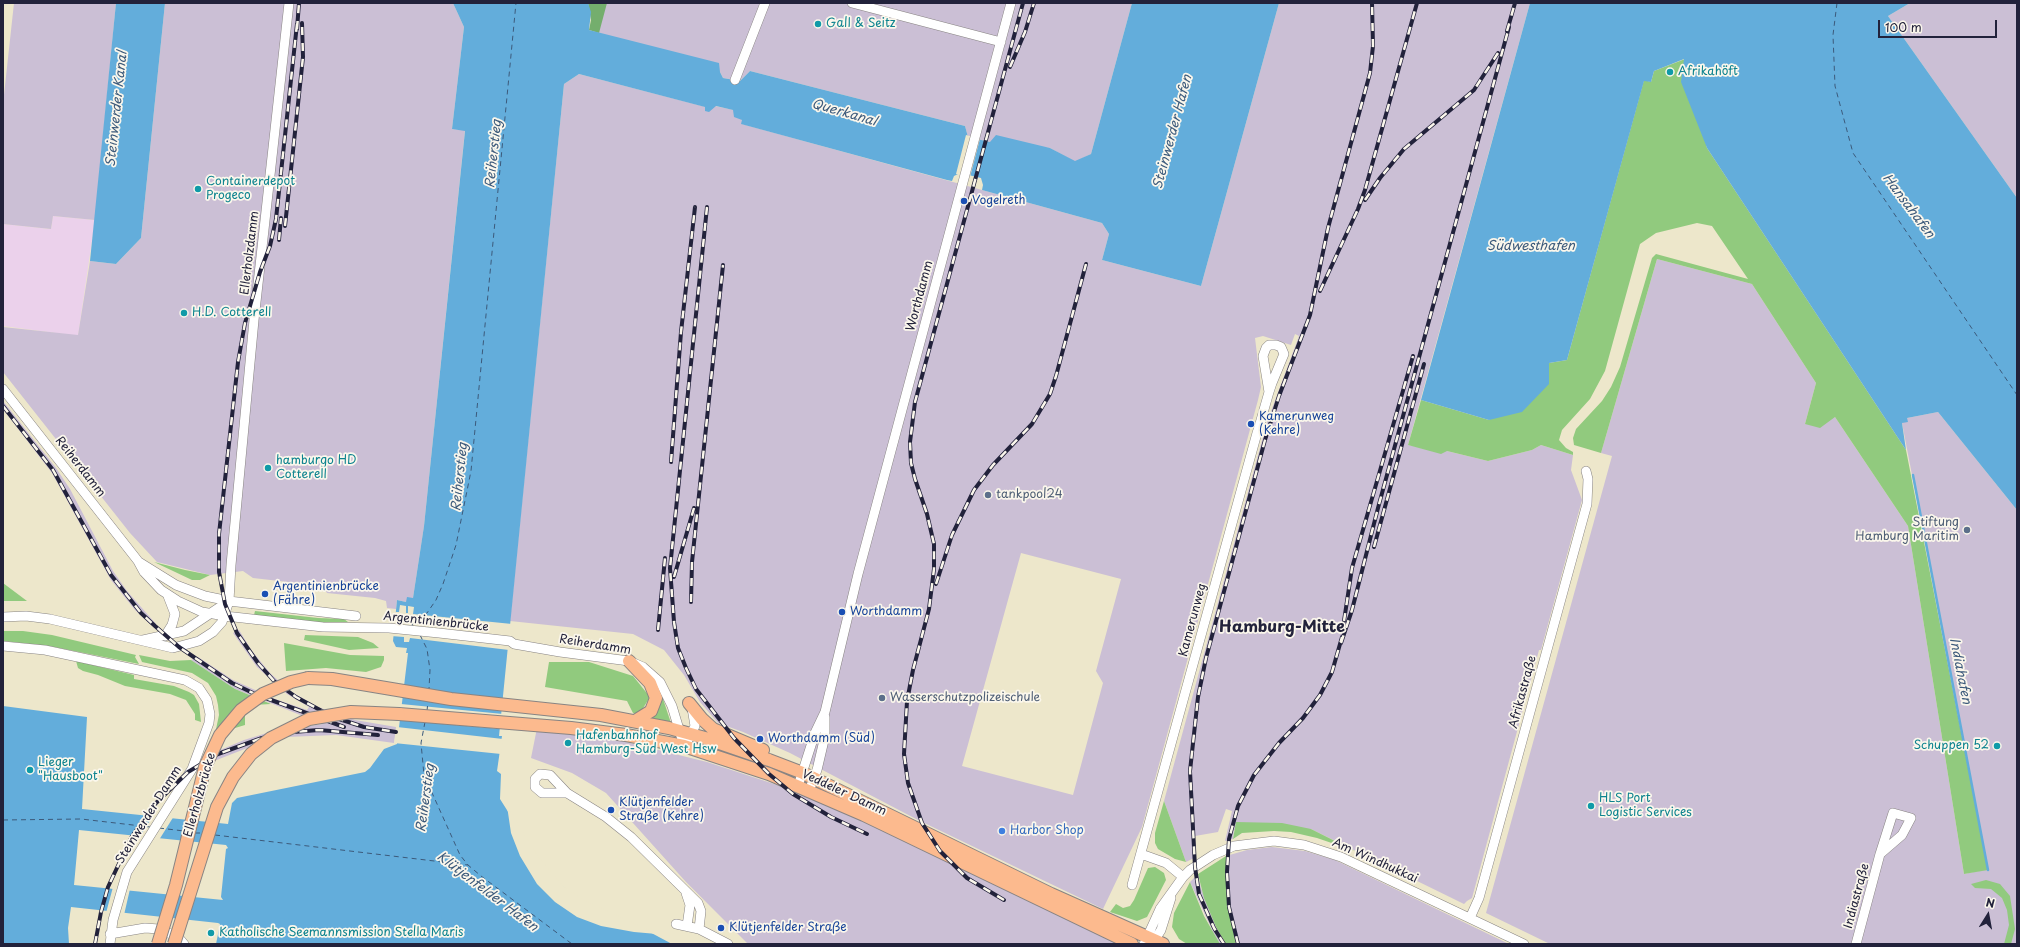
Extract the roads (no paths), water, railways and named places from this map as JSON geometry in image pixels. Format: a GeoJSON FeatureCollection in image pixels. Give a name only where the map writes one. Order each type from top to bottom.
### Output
{"type":"FeatureCollection","features":[{"type":"Feature","properties":{"kind":"main road"},"geometry":{"type":"LineString","coordinates":[[629,661],[650,683],[656,698],[651,711],[635,721]]}},
{"type":"Feature","properties":{"kind":"main road","name":"Ellerholzbrücke"},"geometry":{"type":"LineString","coordinates":[[158,944],[176,884],[206,767],[220,735],[235,715],[258,697],[290,682],[308,678],[332,679],[444,698],[505,705]]}},
{"type":"Feature","properties":{"kind":"main road"},"geometry":{"type":"LineString","coordinates":[[689,703],[702,719],[714,729],[755,746],[787,766]]}},
{"type":"Feature","properties":{"kind":"main road","name":"Veddeler Damm"},"geometry":{"type":"LineString","coordinates":[[505,705],[570,711],[635,721],[685,732],[787,766],[1152,942]]}},
{"type":"Feature","properties":{"kind":"main road","name":"Ellerholzbrücke"},"geometry":{"type":"LineString","coordinates":[[174,944],[209,828],[222,795],[244,762],[271,738],[309,719],[351,712],[374,712],[503,723]]}},
{"type":"Feature","properties":{"kind":"main road","name":"Veddeler Damm"},"geometry":{"type":"LineString","coordinates":[[503,723],[626,735],[684,746],[769,774],[892,828],[1132,944]]}},
{"type":"Feature","properties":{"kind":"street","name":"Ellerholzdamm"},"geometry":{"type":"LineString","coordinates":[[225,616],[254,320],[289,3]]}},
{"type":"Feature","properties":{"kind":"street"},"geometry":{"type":"LineString","coordinates":[[735,80],[765,3]]}},
{"type":"Feature","properties":{"kind":"street"},"geometry":{"type":"LineString","coordinates":[[852,3],[1001,42]]}},
{"type":"Feature","properties":{"kind":"street","name":"Worthdamm"},"geometry":{"type":"LineString","coordinates":[[804,789],[803,774],[815,733],[825,712],[858,574],[1011,3]]}},
{"type":"Feature","properties":{"kind":"street","name":"Reiherdamm"},"geometry":{"type":"LineString","coordinates":[[3,389],[138,561],[149,578],[168,596],[188,606],[211,614],[225,616]]}},
{"type":"Feature","properties":{"kind":"street","name":"Kamerunweg"},"geometry":{"type":"LineString","coordinates":[[1132,885],[1269,392]]}},
{"type":"Feature","properties":{"kind":"street","name":"Afrikastraße"},"geometry":{"type":"LineString","coordinates":[[1470,918],[1481,891],[1587,504],[1588,478],[1586,470]]}},
{"type":"Feature","properties":{"kind":"street","name":"Reiherdamm"},"geometry":{"type":"LineString","coordinates":[[138,561],[184,589],[227,600]]}},
{"type":"Feature","properties":{"kind":"street"},"geometry":{"type":"LineString","coordinates":[[165,636],[172,625],[175,614],[168,596]]}},
{"type":"Feature","properties":{"kind":"street"},"geometry":{"type":"LineString","coordinates":[[140,640],[184,632],[211,614],[227,600],[356,616]]}},
{"type":"Feature","properties":{"kind":"street"},"geometry":{"type":"LineString","coordinates":[[3,617],[26,616],[50,619],[164,647],[179,647],[187,646],[207,637],[218,628],[225,616]]}},
{"type":"Feature","properties":{"kind":"street","name":"Argentinienbrücke"},"geometry":{"type":"LineString","coordinates":[[225,616],[323,627],[389,628],[510,641],[525,646]]}},
{"type":"Feature","properties":{"kind":"street","name":"Steinwerder Damm"},"geometry":{"type":"LineString","coordinates":[[3,646],[25,647],[84,658],[185,680],[199,688],[208,700],[210,714],[209,723],[192,769],[127,872],[113,920],[110,934],[110,944]]}},
{"type":"Feature","properties":{"kind":"street","name":"Reiherdamm"},"geometry":{"type":"LineString","coordinates":[[525,646],[560,652],[603,656],[629,661],[643,667],[660,682],[685,732]]}},
{"type":"Feature","properties":{"kind":"street"},"geometry":{"type":"LineString","coordinates":[[684,746],[685,732],[695,722],[689,703]]}},
{"type":"Feature","properties":{"kind":"street","name":"Worthdamm"},"geometry":{"type":"LineString","coordinates":[[804,789],[814,779],[825,736],[825,712]]}},
{"type":"Feature","properties":{"kind":"street"},"geometry":{"type":"LineString","coordinates":[[567,793],[615,823],[686,893],[696,900],[700,907],[699,929]]}},
{"type":"Feature","properties":{"kind":"street","name":"Am Windhukkai"},"geometry":{"type":"LineString","coordinates":[[1152,942],[1161,930],[1174,889],[1183,878],[1213,855],[1234,846],[1265,842],[1296,844],[1346,859],[1524,944]]}},
{"type":"Feature","properties":{"kind":"street"},"geometry":{"type":"LineString","coordinates":[[1141,854],[1166,863],[1183,878]]}},
{"type":"Feature","properties":{"kind":"street","name":"Indiastraße"},"geometry":{"type":"LineString","coordinates":[[1856,944],[1880,854]]}},
{"type":"Feature","properties":{"kind":"street"},"geometry":{"type":"LineString","coordinates":[[686,893],[690,905],[687,926]]}},
{"type":"Feature","properties":{"kind":"street"},"geometry":{"type":"LineString","coordinates":[[676,924],[699,929],[728,944]]}},
{"type":"Feature","properties":{"kind":"street"},"geometry":{"type":"LineString","coordinates":[[110,934],[145,928],[159,929],[178,937],[184,944]]}},
{"type":"Feature","properties":{"kind":"water","name":"Steinwerder Kanal"},"geometry":{"type":"Polygon","coordinates":[[[116,3],[165,3],[141,238],[116,264],[90,261],[116,3]]]}},
{"type":"Feature","properties":{"kind":"water"},"geometry":{"type":"Polygon","coordinates":[[[453,3],[588,3],[591,12],[589,30],[719,63],[720,72],[723,78],[740,81],[750,71],[965,126],[968,137],[990,142],[996,135],[1050,148],[1075,161],[1091,154],[1132,3],[1279,3],[1201,286],[1102,260],[1109,234],[1102,223],[982,190],[983,185],[981,178],[960,173],[954,176],[952,181],[947,180],[741,124],[742,120],[734,117],[733,110],[716,106],[709,112],[705,111],[705,107],[579,74],[564,84],[499,736],[502,736],[497,771],[501,774],[500,799],[536,856],[557,882],[580,900],[644,929],[672,944],[216,944],[220,924],[218,923],[71,907],[68,928],[69,944],[3,944],[3,706],[87,717],[82,809],[228,824],[232,803],[237,798],[365,772],[370,768],[384,749],[397,744],[408,653],[406,653],[407,648],[396,647],[393,641],[397,600],[406,602],[407,597],[413,598],[424,526],[465,131],[452,129],[464,27],[453,3]],[[79,830],[74,885],[223,900],[221,897],[226,849],[228,848],[226,845],[79,830]]]}},
{"type":"Feature","properties":{"kind":"water"},"geometry":{"type":"Polygon","coordinates":[[[1530,3],[1910,3],[1888,16],[2017,198],[2017,510],[1938,412],[1907,418],[1908,422],[1902,423],[1906,450],[1707,148],[1681,82],[1684,59],[1654,71],[1651,82],[1644,81],[1567,360],[1549,363],[1549,384],[1522,412],[1489,420],[1421,400],[1530,3]]]}},
{"type":"Feature","properties":{"kind":"waterway","name":"Indiahafen"},"geometry":{"type":"LineString","coordinates":[[1913,475],[1988,870]]}},
{"type":"Feature","properties":{"kind":"railway"},"geometry":{"type":"LineString","coordinates":[[297,29],[299,3]]}},
{"type":"Feature","properties":{"kind":"railway"},"geometry":{"type":"LineString","coordinates":[[1004,900],[967,878],[940,851],[922,823],[908,783],[904,754],[907,701],[913,670],[929,609],[934,569],[934,544],[927,514],[911,463],[910,442],[915,402],[1023,3]]}},
{"type":"Feature","properties":{"kind":"railway"},"geometry":{"type":"LineString","coordinates":[[1010,67],[1025,32],[1034,3]]}},
{"type":"Feature","properties":{"kind":"railway"},"geometry":{"type":"LineString","coordinates":[[1224,944],[1214,928],[1199,894],[1195,867],[1190,771],[1198,697],[1206,658],[1265,440],[1279,396],[1310,315],[1328,228],[1370,73],[1373,46],[1372,3]]}},
{"type":"Feature","properties":{"kind":"railway"},"geometry":{"type":"LineString","coordinates":[[1320,291],[1358,209],[1365,190],[1417,3]]}},
{"type":"Feature","properties":{"kind":"railway"},"geometry":{"type":"LineString","coordinates":[[1507,31],[1515,3]]}},
{"type":"Feature","properties":{"kind":"railway"},"geometry":{"type":"LineString","coordinates":[[285,226],[303,57],[302,23]]}},
{"type":"Feature","properties":{"kind":"railway"},"geometry":{"type":"LineString","coordinates":[[297,24],[276,219],[270,246],[260,272],[245,323],[238,362],[219,534],[219,572],[225,604],[237,633],[258,663],[274,681],[296,697],[333,717],[364,727],[396,732]]}},
{"type":"Feature","properties":{"kind":"railway"},"geometry":{"type":"LineString","coordinates":[[1341,643],[1352,610],[1378,508],[1509,27]]}},
{"type":"Feature","properties":{"kind":"railway"},"geometry":{"type":"LineString","coordinates":[[1365,200],[1380,178],[1404,149],[1474,90],[1498,53]]}},
{"type":"Feature","properties":{"kind":"railway"},"geometry":{"type":"LineString","coordinates":[[671,462],[681,332],[695,207]]}},
{"type":"Feature","properties":{"kind":"railway"},"geometry":{"type":"LineString","coordinates":[[707,207],[670,568],[674,622],[678,648],[696,689],[734,738],[769,774],[793,794],[831,817],[867,834]]}},
{"type":"Feature","properties":{"kind":"railway"},"geometry":{"type":"LineString","coordinates":[[279,240],[281,218]]}},
{"type":"Feature","properties":{"kind":"railway"},"geometry":{"type":"LineString","coordinates":[[936,584],[952,535],[974,490],[993,465],[1032,424],[1050,394],[1086,264]]}},
{"type":"Feature","properties":{"kind":"railway"},"geometry":{"type":"LineString","coordinates":[[691,602],[692,562],[723,265]]}},
{"type":"Feature","properties":{"kind":"railway"},"geometry":{"type":"LineString","coordinates":[[1344,621],[1352,568],[1413,356]]}},
{"type":"Feature","properties":{"kind":"railway"},"geometry":{"type":"LineString","coordinates":[[1374,547],[1424,364]]}},
{"type":"Feature","properties":{"kind":"railway"},"geometry":{"type":"LineString","coordinates":[[3,406],[53,470],[111,575],[141,613],[179,647],[232,683],[255,694],[344,727]]}},
{"type":"Feature","properties":{"kind":"railway"},"geometry":{"type":"LineString","coordinates":[[674,577],[694,508]]}},
{"type":"Feature","properties":{"kind":"railway"},"geometry":{"type":"LineString","coordinates":[[658,630],[665,558]]}},
{"type":"Feature","properties":{"kind":"railway"},"geometry":{"type":"LineString","coordinates":[[1238,944],[1229,907],[1227,872],[1229,839],[1238,806],[1254,775],[1279,743],[1303,718],[1320,695],[1332,672],[1342,637]]}},
{"type":"Feature","properties":{"kind":"railway"},"geometry":{"type":"LineString","coordinates":[[95,944],[101,912],[108,887],[131,838],[155,804],[188,772],[218,754],[262,738],[293,732],[319,730],[378,735]]}},
{"type":"Feature","properties":{"kind":"place","name":"Gall & Seitz"},"geometry":{"type":"Point","coordinates":[818,24]}},
{"type":"Feature","properties":{"kind":"place","name":"Afrikahöft"},"geometry":{"type":"Point","coordinates":[1670,72]}},
{"type":"Feature","properties":{"kind":"place","name":"Containerdepot Progeco"},"geometry":{"type":"Point","coordinates":[198,189]}},
{"type":"Feature","properties":{"kind":"place","name":"Vogelreth"},"geometry":{"type":"Point","coordinates":[964,201]}},
{"type":"Feature","properties":{"kind":"place","name":"H.D. Cotterell"},"geometry":{"type":"Point","coordinates":[184,313]}},
{"type":"Feature","properties":{"kind":"place","name":"Kamerunweg (Kehre)"},"geometry":{"type":"Point","coordinates":[1251,424]}},
{"type":"Feature","properties":{"kind":"place","name":"hamburgo HD Cotterell"},"geometry":{"type":"Point","coordinates":[268,468]}},
{"type":"Feature","properties":{"kind":"place","name":"tankpool24"},"geometry":{"type":"Point","coordinates":[988,495]}},
{"type":"Feature","properties":{"kind":"place","name":"Stiftung Hamburg Maritim"},"geometry":{"type":"Point","coordinates":[1967,530]}},
{"type":"Feature","properties":{"kind":"place","name":"Argentinienbrücke (Fähre)"},"geometry":{"type":"Point","coordinates":[265,594]}},
{"type":"Feature","properties":{"kind":"place","name":"Worthdamm"},"geometry":{"type":"Point","coordinates":[842,612]}},
{"type":"Feature","properties":{"kind":"place","name":"Wasserschutzpolizeischule"},"geometry":{"type":"Point","coordinates":[882,698]}},
{"type":"Feature","properties":{"kind":"place","name":"Worthdamm (Süd)"},"geometry":{"type":"Point","coordinates":[760,739]}},
{"type":"Feature","properties":{"kind":"place","name":"Hafenbahnhof Hamburg-Süd West Hsw"},"geometry":{"type":"Point","coordinates":[568,743]}},
{"type":"Feature","properties":{"kind":"place","name":"Schuppen 52"},"geometry":{"type":"Point","coordinates":[1997,746]}},
{"type":"Feature","properties":{"kind":"place","name":"Lieger \"Hausboot\""},"geometry":{"type":"Point","coordinates":[30,770]}},
{"type":"Feature","properties":{"kind":"place","name":"HLS Port Logistic Services"},"geometry":{"type":"Point","coordinates":[1591,806]}},
{"type":"Feature","properties":{"kind":"place","name":"Klütjenfelder Straße (Kehre)"},"geometry":{"type":"Point","coordinates":[611,810]}},
{"type":"Feature","properties":{"kind":"place","name":"Harbor Shop"},"geometry":{"type":"Point","coordinates":[1002,831]}},
{"type":"Feature","properties":{"kind":"place","name":"Klütjenfelder Straße"},"geometry":{"type":"Point","coordinates":[721,928]}},
{"type":"Feature","properties":{"kind":"place","name":"Katholische Seemannsmission Stella Maris"},"geometry":{"type":"Point","coordinates":[211,933]}},
{"type":"Feature","properties":{"kind":"district","name":"Hamburg-Mitte"},"geometry":{"type":"Point","coordinates":[1282,628]}},
{"type":"Feature","properties":{"kind":"water label","name":"Querkanal"},"geometry":{"type":"Point","coordinates":[844,113]}},
{"type":"Feature","properties":{"kind":"water label","name":"Steinwerder Hafen"},"geometry":{"type":"Point","coordinates":[1173,132]}},
{"type":"Feature","properties":{"kind":"water label","name":"Reiherstieg"},"geometry":{"type":"Point","coordinates":[494,154]}},
{"type":"Feature","properties":{"kind":"water label","name":"Hansahafen"},"geometry":{"type":"Point","coordinates":[1908,206]}},
{"type":"Feature","properties":{"kind":"water label","name":"Südwesthafen"},"geometry":{"type":"Point","coordinates":[1531,246]}},
{"type":"Feature","properties":{"kind":"water label","name":"Reiherstieg"},"geometry":{"type":"Point","coordinates":[460,477]}},
{"type":"Feature","properties":{"kind":"water label","name":"Reiherstieg"},"geometry":{"type":"Point","coordinates":[426,798]}},
{"type":"Feature","properties":{"kind":"water label","name":"Klütjenfelder Hafen"},"geometry":{"type":"Point","coordinates":[487,892]}}]}
